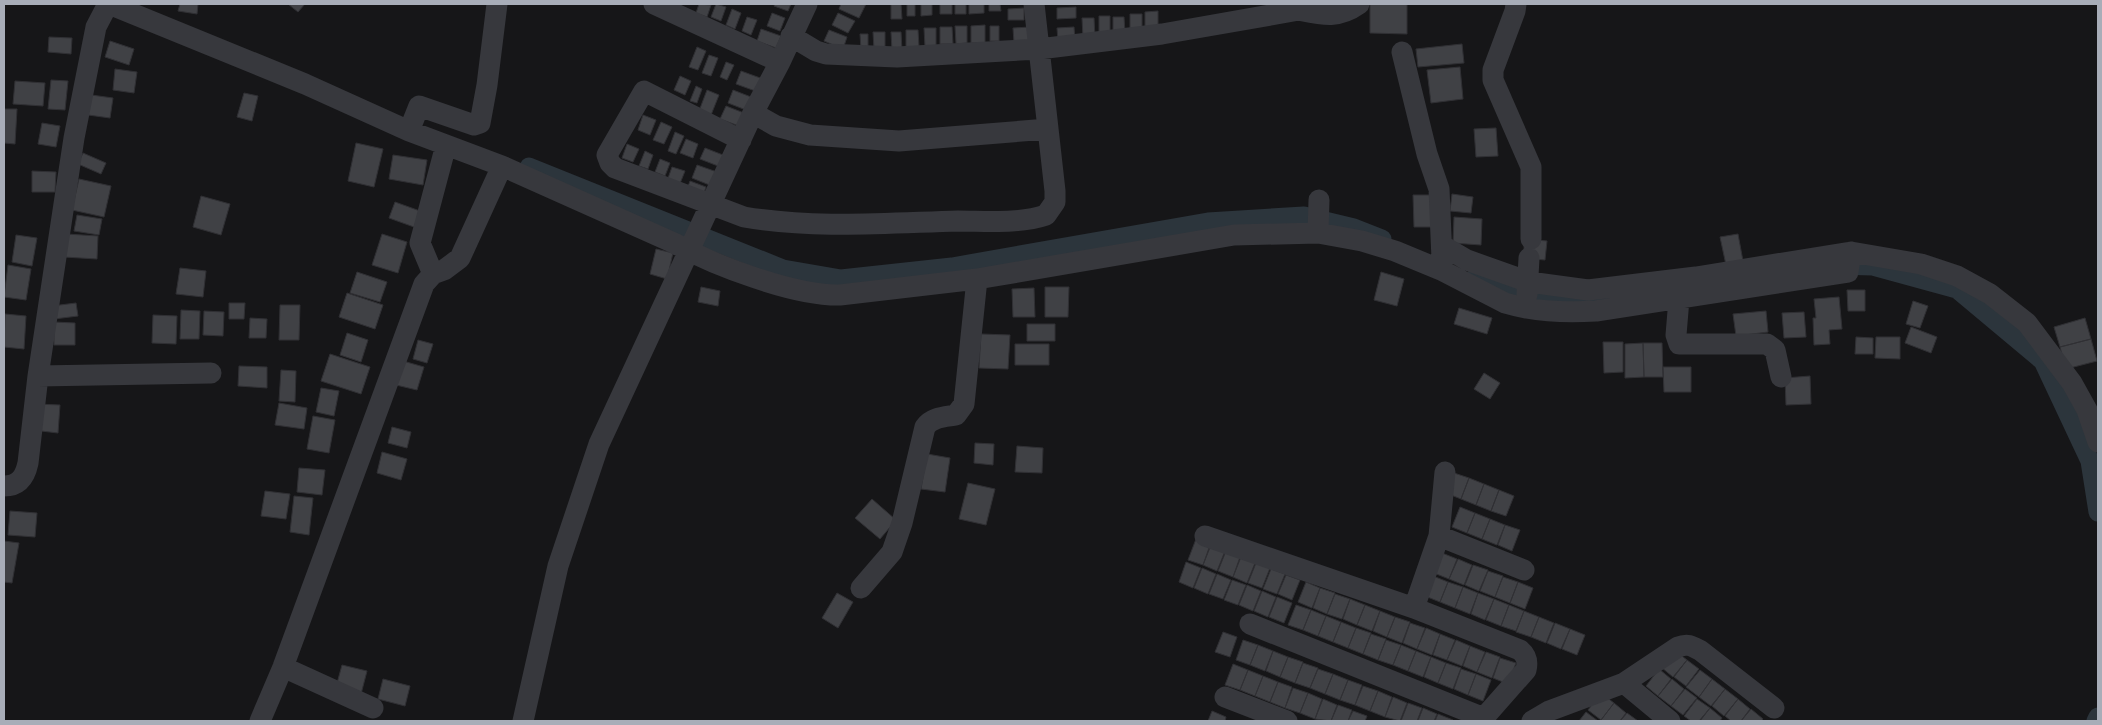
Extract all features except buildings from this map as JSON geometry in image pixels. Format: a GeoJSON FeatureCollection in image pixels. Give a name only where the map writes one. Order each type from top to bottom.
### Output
{"type":"FeatureCollection","features":[{"type":"Feature","properties":{"kind":"street"},"geometry":{"type":"LineString","coordinates":[[4,486],[20,482],[26,474],[38,376],[74,138],[96,27],[108,4],[305,84],[412,122],[446,145],[502,166],[674,243],[691,246],[754,278],[806,291],[832,295],[977,279],[1234,236],[1318,219],[1362,241],[1442,259],[1467,260],[1527,295],[1544,312],[1596,312],[1848,272],[1850,259]]}},
{"type":"Feature","properties":{"kind":"street"},"geometry":{"type":"LineString","coordinates":[[412,122],[420,106],[424,106],[474,125],[480,123],[487,85],[496,4]]}},
{"type":"Feature","properties":{"kind":"street"},"geometry":{"type":"LineString","coordinates":[[654,4],[780,62]]}},
{"type":"Feature","properties":{"kind":"street"},"geometry":{"type":"LineString","coordinates":[[523,721],[558,566],[599,444],[753,113],[780,62],[807,4]]}},
{"type":"Feature","properties":{"kind":"street"},"geometry":{"type":"LineString","coordinates":[[741,140],[644,91],[607,155],[610,163],[615,168],[709,208],[744,217],[777,222],[846,224],[1007,220],[1040,217],[1050,211],[1055,202],[1034,4]]}},
{"type":"Feature","properties":{"kind":"street"},"geometry":{"type":"LineString","coordinates":[[791,36],[816,51],[836,56],[897,57],[1039,49],[1162,34],[1299,7],[1323,15],[1340,15],[1360,4]]}},
{"type":"Feature","properties":{"kind":"street"},"geometry":{"type":"LineString","coordinates":[[1516,4],[1493,70],[1493,80],[1531,167],[1530,249],[1527,295]]}},
{"type":"Feature","properties":{"kind":"street"},"geometry":{"type":"LineString","coordinates":[[1402,52],[1427,154],[1439,189],[1442,259]]}},
{"type":"Feature","properties":{"kind":"street"},"geometry":{"type":"LineString","coordinates":[[753,113],[776,126],[810,135],[899,141],[1048,129]]}},
{"type":"Feature","properties":{"kind":"street"},"geometry":{"type":"LineString","coordinates":[[433,274],[420,243],[446,145]]}},
{"type":"Feature","properties":{"kind":"street"},"geometry":{"type":"LineString","coordinates":[[260,721],[283,667],[424,284],[433,274],[444,270],[460,258],[502,166]]}},
{"type":"Feature","properties":{"kind":"street"},"geometry":{"type":"LineString","coordinates":[[1527,295],[1610,289],[1850,259],[1922,264],[1957,276],[1990,294],[2027,324],[2063,370],[2086,410],[2098,442]]}},
{"type":"Feature","properties":{"kind":"street"},"geometry":{"type":"LineString","coordinates":[[862,588],[892,552],[902,523],[925,427],[928,422],[956,415],[964,404],[973,336],[977,279]]}},
{"type":"Feature","properties":{"kind":"street"},"geometry":{"type":"LineString","coordinates":[[1679,299],[1676,335],[1679,344],[1767,344],[1775,350],[1781,378]]}},
{"type":"Feature","properties":{"kind":"street"},"geometry":{"type":"LineString","coordinates":[[38,376],[211,373]]}},
{"type":"Feature","properties":{"kind":"street"},"geometry":{"type":"LineString","coordinates":[[1414,608],[1439,536],[1445,472]]}},
{"type":"Feature","properties":{"kind":"street"},"geometry":{"type":"LineString","coordinates":[[1205,536],[1414,608],[1520,650],[1525,655],[1528,664],[1526,670],[1483,720],[1250,624]]}},
{"type":"Feature","properties":{"kind":"street"},"geometry":{"type":"LineString","coordinates":[[1439,536],[1524,570]]}},
{"type":"Feature","properties":{"kind":"street"},"geometry":{"type":"LineString","coordinates":[[1536,720],[1624,683],[1678,646],[1685,644],[1691,645],[1774,708]]}},
{"type":"Feature","properties":{"kind":"street"},"geometry":{"type":"LineString","coordinates":[[283,667],[373,708]]}},
{"type":"Feature","properties":{"kind":"street"},"geometry":{"type":"LineString","coordinates":[[1624,683],[1670,721]]}},
{"type":"Feature","properties":{"kind":"street"},"geometry":{"type":"LineString","coordinates":[[1225,697],[1287,721]]}},
{"type":"Feature","properties":{"kind":"waterway"},"geometry":{"type":"LineString","coordinates":[[529,167],[783,269],[841,279],[952,267],[1208,222],[1304,216],[1354,228],[1382,239]]}},
{"type":"Feature","properties":{"kind":"waterway"},"geometry":{"type":"LineString","coordinates":[[1835,265],[1873,266],[1957,289],[2043,361],[2090,461],[2098,512]]}},
{"type":"Feature","properties":{"kind":"waterway"},"geometry":{"type":"LineString","coordinates":[[1475,278],[1507,291],[1561,304],[1625,297]]}},
{"type":"Feature","properties":{"kind":"waterway"},"geometry":{"type":"LineString","coordinates":[[2096,721],[2098,717]]}}]}
